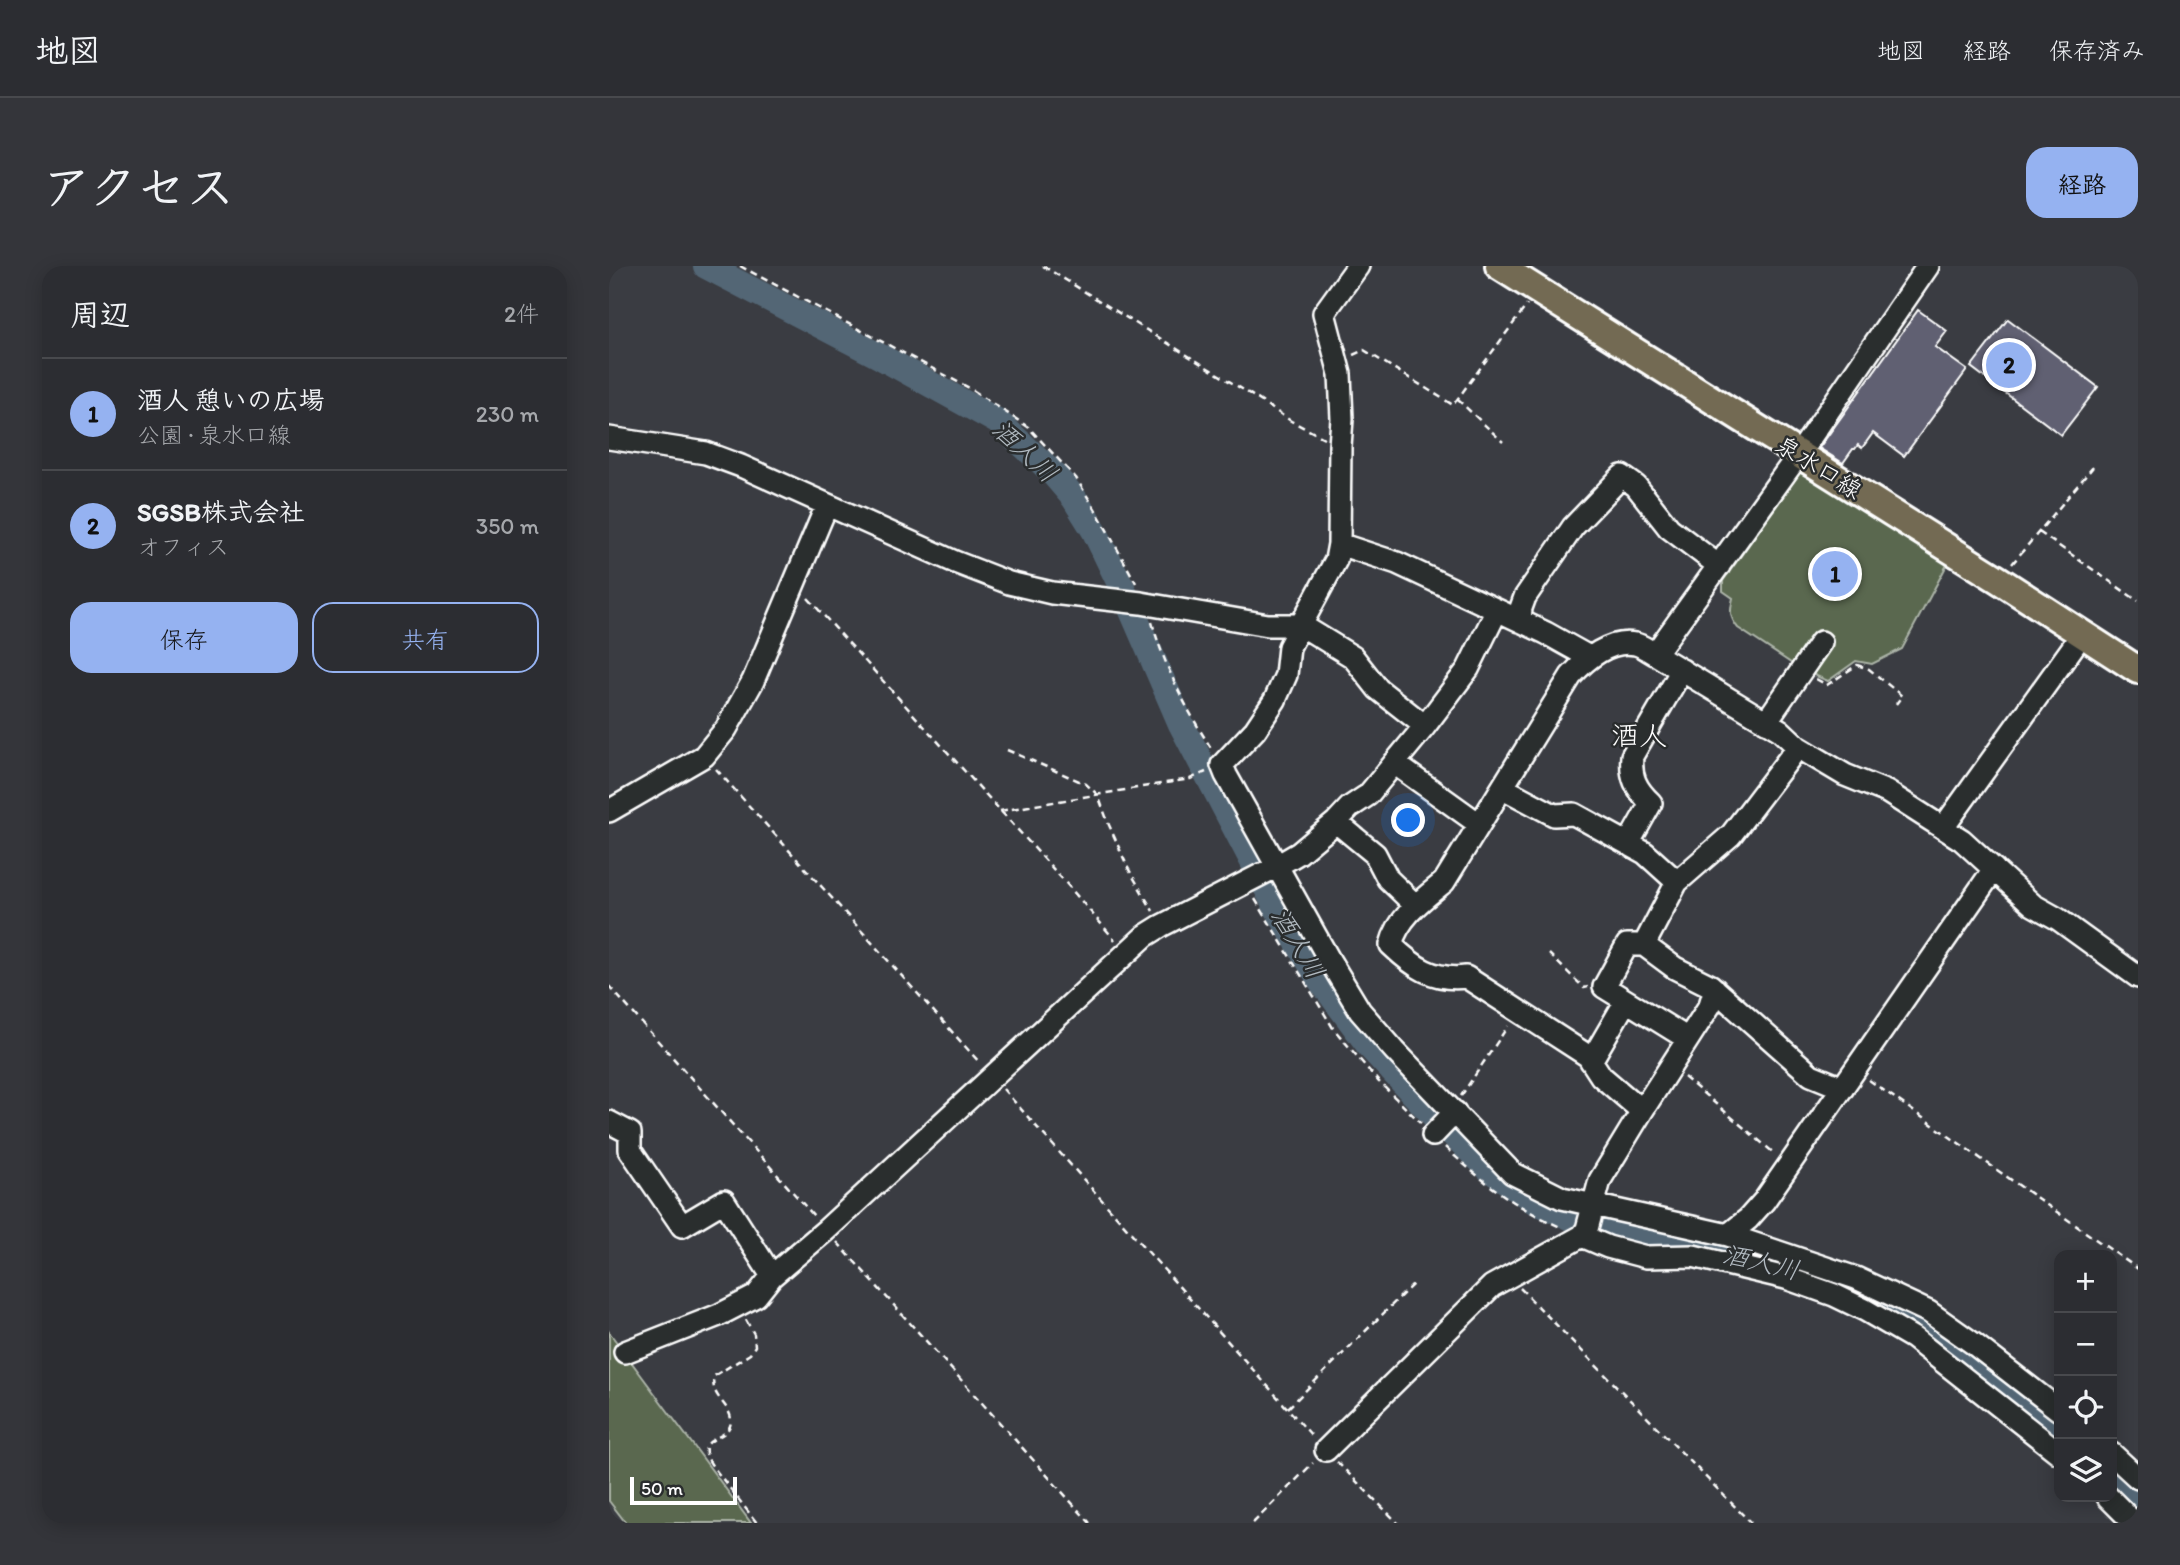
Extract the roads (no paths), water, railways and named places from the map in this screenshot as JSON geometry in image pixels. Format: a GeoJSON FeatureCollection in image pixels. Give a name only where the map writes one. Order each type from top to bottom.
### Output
{"type":"FeatureCollection","features":[{"type":"Feature","properties":{"kind":"main road","name":"泉水口線"},"geometry":{"type":"LineString","coordinates":[[1499,266],[2138,670]]}},
{"type":"Feature","properties":{"kind":"street"},"geometry":{"type":"LineString","coordinates":[[1358,266],[1324,313],[1340,373],[1342,419],[1339,544],[1336,560],[1290,647],[1286,675],[1275,701],[1255,730],[1222,765],[1331,963],[1360,1010],[1395,1051],[1512,1173],[1562,1198],[1728,1235],[1856,1278],[1929,1312],[2054,1406]]}},
{"type":"Feature","properties":{"kind":"street"},"geometry":{"type":"LineString","coordinates":[[1655,654],[1799,454],[1928,266]]}},
{"type":"Feature","properties":{"kind":"street"},"geometry":{"type":"LineString","coordinates":[[609,438],[706,453],[1009,583],[1052,593],[1147,604],[1268,625],[1301,625],[1353,657],[1378,689],[1425,726]]}},
{"type":"Feature","properties":{"kind":"street"},"geometry":{"type":"LineString","coordinates":[[1520,621],[1525,597],[1573,527],[1622,476],[1636,486],[1669,528],[1719,566]]}},
{"type":"Feature","properties":{"kind":"street"},"geometry":{"type":"LineString","coordinates":[[609,811],[704,756],[726,729],[753,681],[827,505]]}},
{"type":"Feature","properties":{"kind":"street"},"geometry":{"type":"LineString","coordinates":[[1339,544],[1397,563],[1589,657]]}},
{"type":"Feature","properties":{"kind":"street"},"geometry":{"type":"LineString","coordinates":[[625,1352],[719,1315],[756,1296],[772,1276],[826,1230],[1126,953],[1161,926],[1299,853],[1336,822],[1367,794],[1425,726],[1468,669],[1497,610]]}},
{"type":"Feature","properties":{"kind":"street"},"geometry":{"type":"LineString","coordinates":[[1943,828],[2083,633]]}},
{"type":"Feature","properties":{"kind":"street"},"geometry":{"type":"LineString","coordinates":[[1766,722],[1821,642]]}},
{"type":"Feature","properties":{"kind":"street"},"geometry":{"type":"LineString","coordinates":[[1641,1111],[1601,1076],[1588,1056],[1466,977],[1451,979],[1433,975],[1410,963],[1391,945],[1394,934],[1415,905],[1444,882],[1571,676],[1589,657],[1618,644],[1636,643],[1780,730],[1798,747],[1845,775],[1887,792],[1962,840],[2032,905],[2058,919],[2138,977]]}},
{"type":"Feature","properties":{"kind":"street"},"geometry":{"type":"LineString","coordinates":[[1628,844],[1651,803],[1643,795],[1630,772],[1632,756],[1682,670]]}},
{"type":"Feature","properties":{"kind":"street"},"geometry":{"type":"LineString","coordinates":[[1644,944],[1677,882],[1731,835],[1798,747]]}},
{"type":"Feature","properties":{"kind":"street"},"geometry":{"type":"LineString","coordinates":[[1394,763],[1479,824]]}},
{"type":"Feature","properties":{"kind":"street"},"geometry":{"type":"LineString","coordinates":[[1503,788],[1554,815],[1574,814],[1645,853],[1677,882]]}},
{"type":"Feature","properties":{"kind":"street"},"geometry":{"type":"LineString","coordinates":[[1336,822],[1375,854],[1388,879],[1415,905]]}},
{"type":"Feature","properties":{"kind":"street"},"geometry":{"type":"LineString","coordinates":[[1728,1235],[1748,1219],[1790,1165],[1994,869]]}},
{"type":"Feature","properties":{"kind":"street"},"geometry":{"type":"LineString","coordinates":[[1688,1039],[1604,987],[1627,945],[1644,944],[1675,968],[1715,989],[1811,1074],[1849,1079]]}},
{"type":"Feature","properties":{"kind":"street"},"geometry":{"type":"LineString","coordinates":[[1326,1450],[1492,1286],[1582,1236],[1587,1229],[1600,1180],[1710,1004],[1715,989]]}},
{"type":"Feature","properties":{"kind":"street"},"geometry":{"type":"LineString","coordinates":[[1591,1061],[1626,1001]]}},
{"type":"Feature","properties":{"kind":"street"},"geometry":{"type":"LineString","coordinates":[[1433,1135],[1455,1112]]}},
{"type":"Feature","properties":{"kind":"street"},"geometry":{"type":"LineString","coordinates":[[609,1122],[630,1133],[630,1150],[682,1226],[724,1202],[772,1276]]}},
{"type":"Feature","properties":{"kind":"street"},"geometry":{"type":"LineString","coordinates":[[1582,1236],[1608,1247],[1646,1257],[1693,1256],[1786,1278],[1834,1295],[1913,1338],[2054,1449]]}},
{"type":"Feature","properties":{"kind":"street"},"geometry":{"type":"LineString","coordinates":[[1913,1338],[1929,1312]]}},
{"type":"Feature","properties":{"kind":"street"},"geometry":{"type":"LineString","coordinates":[[2117,1459],[2138,1478]]}},
{"type":"Feature","properties":{"kind":"street"},"geometry":{"type":"LineString","coordinates":[[2113,1502],[2134,1523]]}},
{"type":"Feature","properties":{"kind":"waterway","name":"酒人川"},"geometry":{"type":"LineString","coordinates":[[706,266],[997,421],[1051,471],[1074,498],[1094,530],[1181,724],[1278,910],[1321,981],[1370,1047],[1436,1118],[1489,1169],[1534,1201],[1576,1220],[1628,1234],[1809,1272],[1849,1289],[1888,1308],[1948,1349],[2054,1432]]}},
{"type":"Feature","properties":{"kind":"waterway","name":"酒人川"},"geometry":{"type":"LineString","coordinates":[[2117,1486],[2138,1506]]}},
{"type":"Feature","properties":{"kind":"place","name":"SGSB株式会社"},"geometry":{"type":"Point","coordinates":[2009,365]}},
{"type":"Feature","properties":{"kind":"place","name":"酒人 憩いの広場"},"geometry":{"type":"Point","coordinates":[1835,574]}},
{"type":"Feature","properties":{"kind":"district","name":"酒人"},"geometry":{"type":"Point","coordinates":[1639,735]}}]}
